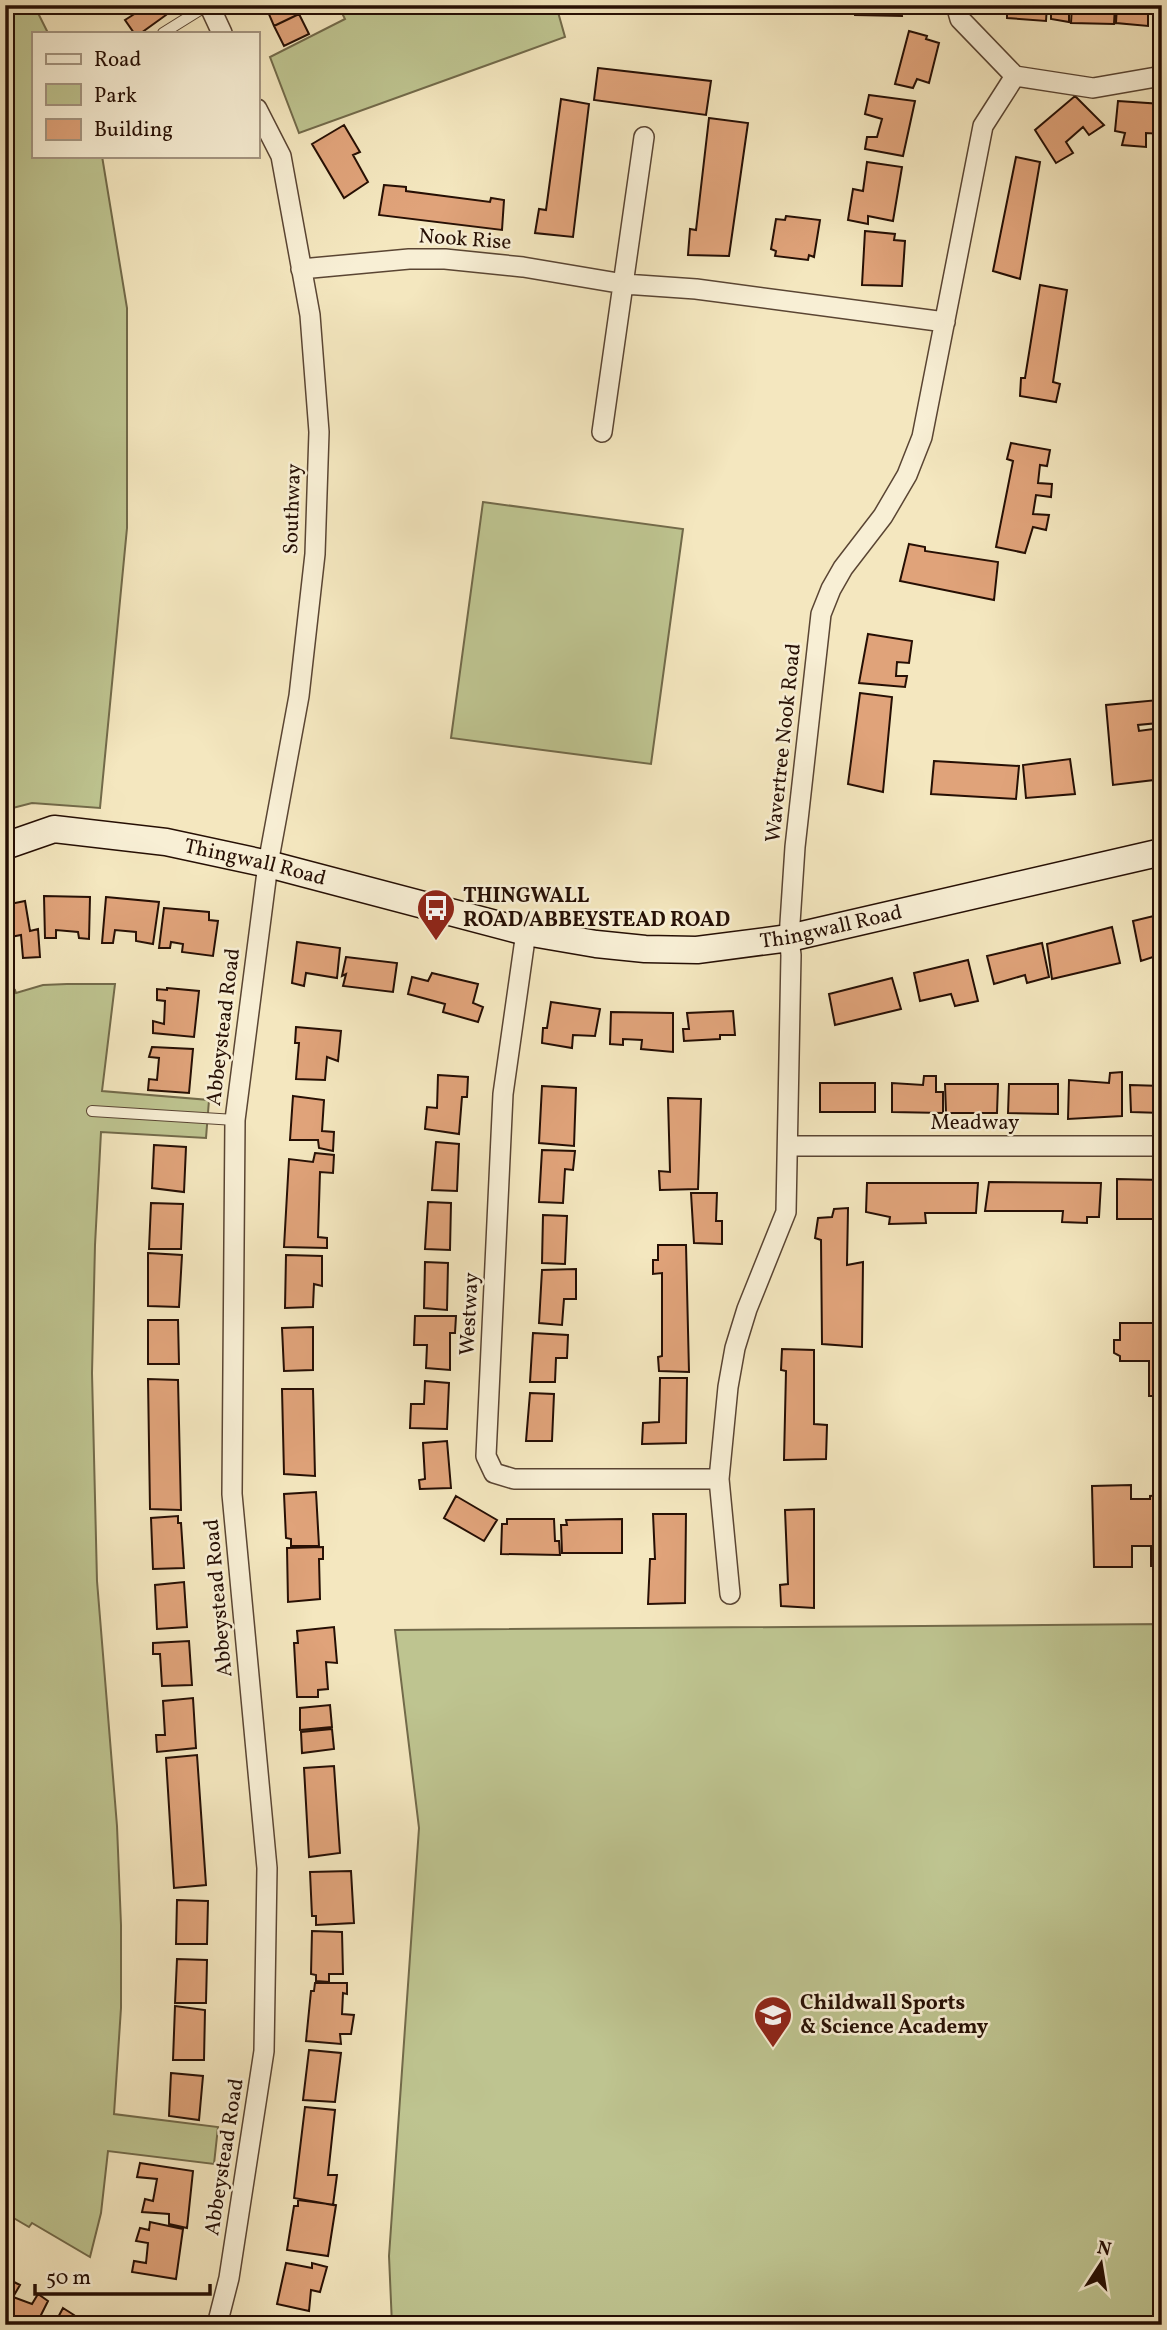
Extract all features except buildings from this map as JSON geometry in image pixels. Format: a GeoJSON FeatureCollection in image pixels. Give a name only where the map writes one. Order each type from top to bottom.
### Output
{"type":"FeatureCollection","features":[{"type":"Feature","properties":{"kind":"street"},"geometry":{"type":"LineString","coordinates":[[209,5],[222,32]]}},
{"type":"Feature","properties":{"kind":"street"},"geometry":{"type":"LineString","coordinates":[[956,5],[960,19],[1015,76],[1093,88],[1162,76]]}},
{"type":"Feature","properties":{"kind":"street","name":"Wavertree Nook Road"},"geometry":{"type":"LineString","coordinates":[[730,1594],[719,1479],[728,1387],[735,1348],[747,1309],[786,1212],[791,955],[789,938],[821,614],[843,568],[883,516],[907,475],[922,437],[984,126],[1015,76]]}},
{"type":"Feature","properties":{"kind":"street","name":"Southway"},"geometry":{"type":"LineString","coordinates":[[259,113],[281,156],[310,315],[319,432],[315,554],[299,696],[268,864]]}},
{"type":"Feature","properties":{"kind":"street"},"geometry":{"type":"LineString","coordinates":[[602,432],[644,137]]}},
{"type":"Feature","properties":{"kind":"street","name":"Nook Rise"},"geometry":{"type":"LineString","coordinates":[[302,269],[409,259],[445,259],[523,267],[624,284],[696,289],[945,321]]}},
{"type":"Feature","properties":{"kind":"street","name":"Thingwall Road"},"geometry":{"type":"LineString","coordinates":[[5,846],[54,829],[166,842],[268,864],[526,932],[596,944],[697,950],[789,938],[1162,852]]}},
{"type":"Feature","properties":{"kind":"street","name":"Abbeystead Road"},"geometry":{"type":"LineString","coordinates":[[217,2325],[229,2278],[264,2051],[267,1881],[232,1494],[235,1120],[268,864]]}},
{"type":"Feature","properties":{"kind":"street","name":"Westway"},"geometry":{"type":"LineString","coordinates":[[526,932],[503,1094],[486,1457],[494,1472],[514,1479],[719,1479]]}},
{"type":"Feature","properties":{"kind":"street","name":"Meadway"},"geometry":{"type":"LineString","coordinates":[[788,1146],[1162,1146]]}},
{"type":"Feature","properties":{"kind":"lane"},"geometry":{"type":"LineString","coordinates":[[165,32],[209,5]]}},
{"type":"Feature","properties":{"kind":"lane"},"geometry":{"type":"LineString","coordinates":[[92,1111],[235,1120]]}},
{"type":"Feature","properties":{"kind":"green space"},"geometry":{"type":"Polygon","coordinates":[[[5,5],[34,5],[48,32],[32,32],[32,158],[102,158],[127,308],[127,528],[100,808],[32,803],[5,810],[5,5]]]}},
{"type":"Feature","properties":{"kind":"green space"},"geometry":{"type":"Polygon","coordinates":[[[338,5],[556,5],[565,37],[299,133],[270,57],[345,19],[338,5]]]}},
{"type":"Feature","properties":{"kind":"green space"},"geometry":{"type":"Polygon","coordinates":[[[483,502],[683,529],[651,764],[451,738],[483,502]]]}},
{"type":"Feature","properties":{"kind":"green space"},"geometry":{"type":"Polygon","coordinates":[[[115,984],[102,1091],[209,1100],[206,1138],[101,1132],[92,1373],[97,1581],[117,1826],[121,1925],[121,2008],[114,2114],[218,2127],[214,2164],[108,2151],[101,2213],[90,2257],[32,2223],[29,2227],[5,2213],[5,993],[15,990],[16,993],[43,985],[115,984]]]}},
{"type":"Feature","properties":{"kind":"green space","name":"Childwall Sports & Science Academy"},"geometry":{"type":"Polygon","coordinates":[[[1162,1624],[1162,2325],[392,2325],[389,2256],[419,1828],[395,1630],[1162,1624]]]}},
{"type":"Feature","properties":{"kind":"place","name":"THINGWALL ROAD/ABBEYSTEAD ROAD"},"geometry":{"type":"Point","coordinates":[436,942]}},
{"type":"Feature","properties":{"kind":"place","name":"Childwall Sports & Science Academy"},"geometry":{"type":"Point","coordinates":[773,2049]}}]}
